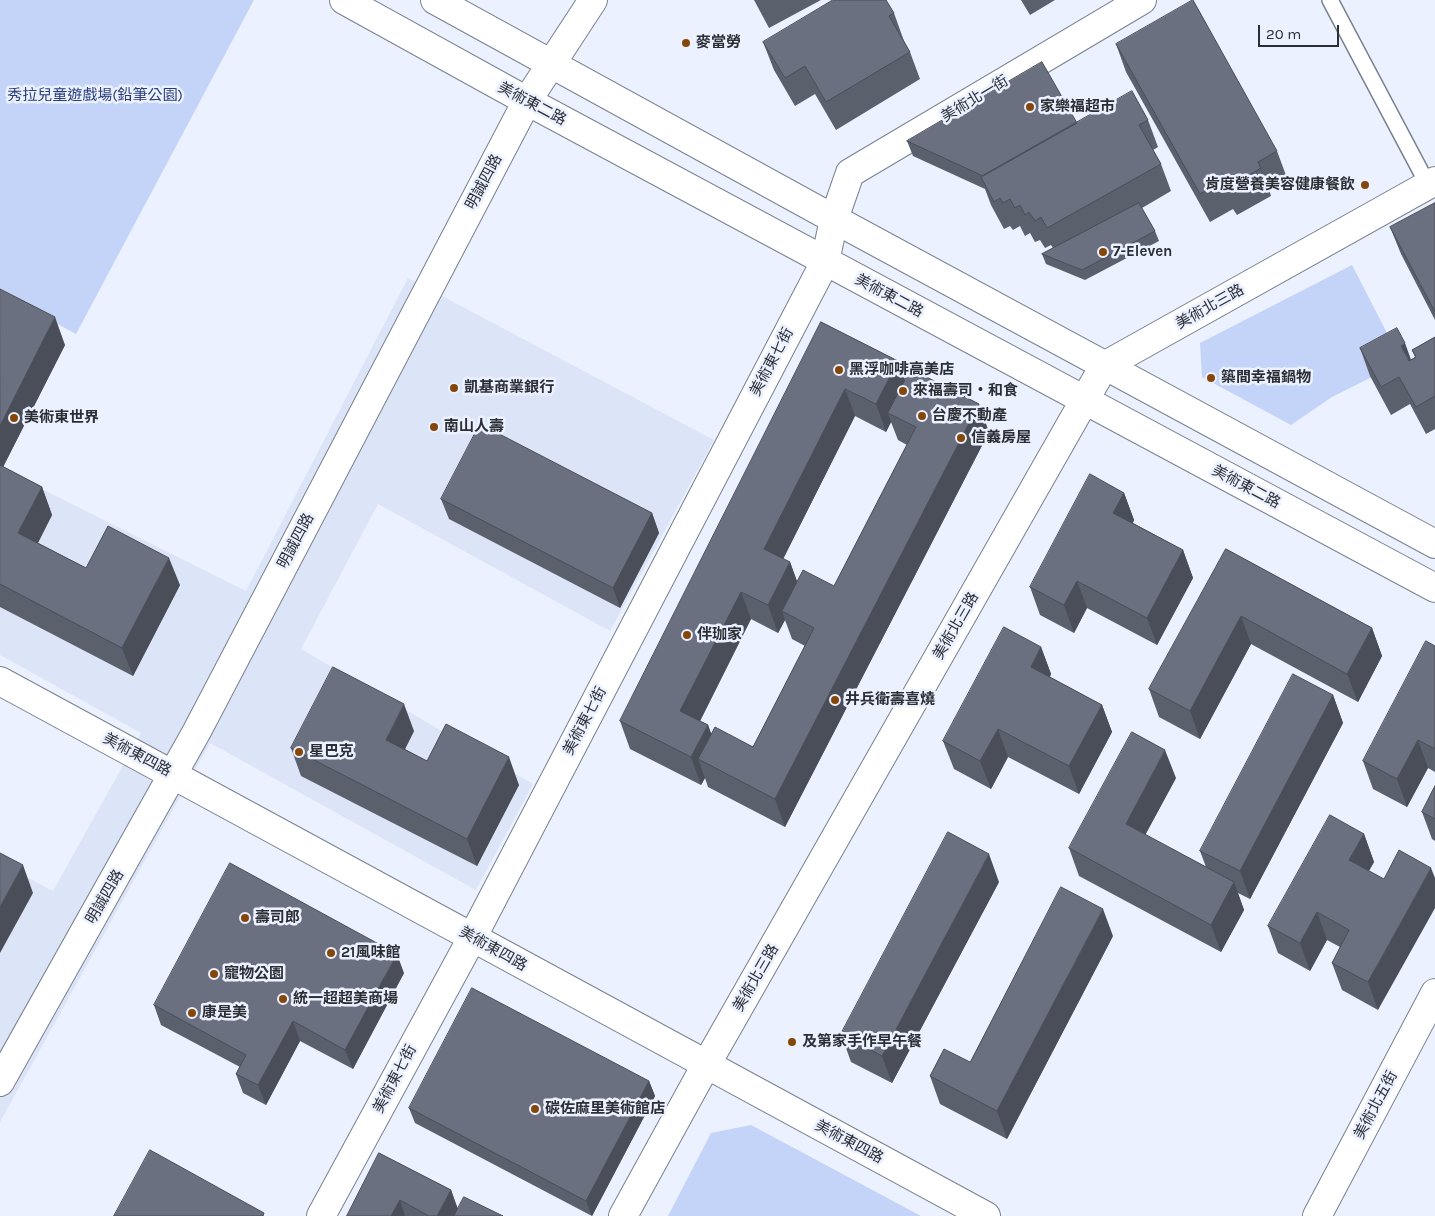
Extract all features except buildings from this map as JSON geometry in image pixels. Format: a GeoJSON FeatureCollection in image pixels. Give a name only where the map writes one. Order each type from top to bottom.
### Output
{"type":"FeatureCollection","features":[{"type":"Feature","properties":{"kind":"street","name":"美術東二路"},"geometry":{"type":"LineString","coordinates":[[344,0],[825,262],[1435,588]]}},
{"type":"Feature","properties":{"kind":"street"},"geometry":{"type":"LineString","coordinates":[[435,0],[1104,366],[1435,544]]}},
{"type":"Feature","properties":{"kind":"street","name":"明誠四路"},"geometry":{"type":"LineString","coordinates":[[0,1082],[174,774],[527,101],[593,0]]}},
{"type":"Feature","properties":{"kind":"street","name":"美術北一街"},"geometry":{"type":"LineString","coordinates":[[834,219],[850,173],[1142,0]]}},
{"type":"Feature","properties":{"kind":"street","name":"美術北三路"},"geometry":{"type":"LineString","coordinates":[[623,1216],[706,1065],[1104,366],[1432,183]]}},
{"type":"Feature","properties":{"kind":"street","name":"美術東七街"},"geometry":{"type":"LineString","coordinates":[[321,1216],[472,938],[825,262],[834,219]]}},
{"type":"Feature","properties":{"kind":"street","name":"美術東四路"},"geometry":{"type":"LineString","coordinates":[[0,681],[986,1216]]}},
{"type":"Feature","properties":{"kind":"street","name":"美術北五街"},"geometry":{"type":"LineString","coordinates":[[1316,1216],[1435,993]]}},
{"type":"Feature","properties":{"kind":"lane"},"geometry":{"type":"LineString","coordinates":[[1330,0],[1432,183]]}},
{"type":"Feature","properties":{"kind":"shaded area"},"geometry":{"type":"Polygon","coordinates":[[[408,278],[714,440],[610,631],[378,504],[301,649],[533,784],[476,890],[210,743],[0,1122],[0,863],[53,891],[141,733],[0,655],[0,489],[8,472],[246,591],[408,278]]]}},
{"type":"Feature","properties":{"kind":"green space","name":"秀拉兒童遊戲場(鉛筆公園)"},"geometry":{"type":"Polygon","coordinates":[[[0,0],[254,0],[76,334],[0,293],[0,0]]]}},
{"type":"Feature","properties":{"kind":"green space"},"geometry":{"type":"Polygon","coordinates":[[[1352,265],[1402,362],[1332,397],[1291,425],[1202,377],[1200,343],[1352,265]]]}},
{"type":"Feature","properties":{"kind":"green space"},"geometry":{"type":"Polygon","coordinates":[[[751,1125],[921,1216],[668,1216],[711,1133],[751,1125]]]}},
{"type":"Feature","properties":{"kind":"place","name":"麥當勞"},"geometry":{"type":"Point","coordinates":[686,43]}},
{"type":"Feature","properties":{"kind":"place","name":"家樂福超市"},"geometry":{"type":"Point","coordinates":[1030,107]}},
{"type":"Feature","properties":{"kind":"place","name":"肯度營養美容健康餐飲"},"geometry":{"type":"Point","coordinates":[1365,185]}},
{"type":"Feature","properties":{"kind":"place","name":"7-Eleven"},"geometry":{"type":"Point","coordinates":[1103,252]}},
{"type":"Feature","properties":{"kind":"place","name":"黑浮咖啡高美店"},"geometry":{"type":"Point","coordinates":[839,370]}},
{"type":"Feature","properties":{"kind":"place","name":"築間幸福鍋物"},"geometry":{"type":"Point","coordinates":[1211,378]}},
{"type":"Feature","properties":{"kind":"place","name":"凱基商業銀行"},"geometry":{"type":"Point","coordinates":[454,388]}},
{"type":"Feature","properties":{"kind":"place","name":"來福壽司‧和食"},"geometry":{"type":"Point","coordinates":[903,391]}},
{"type":"Feature","properties":{"kind":"place","name":"台慶不動產"},"geometry":{"type":"Point","coordinates":[922,416]}},
{"type":"Feature","properties":{"kind":"place","name":"美術東世界"},"geometry":{"type":"Point","coordinates":[14,418]}},
{"type":"Feature","properties":{"kind":"place","name":"南山人壽"},"geometry":{"type":"Point","coordinates":[434,427]}},
{"type":"Feature","properties":{"kind":"place","name":"信義房屋"},"geometry":{"type":"Point","coordinates":[961,438]}},
{"type":"Feature","properties":{"kind":"place","name":"伴珈家"},"geometry":{"type":"Point","coordinates":[687,635]}},
{"type":"Feature","properties":{"kind":"place","name":"井兵衛壽喜燒"},"geometry":{"type":"Point","coordinates":[835,700]}},
{"type":"Feature","properties":{"kind":"place","name":"星巴克"},"geometry":{"type":"Point","coordinates":[299,752]}},
{"type":"Feature","properties":{"kind":"place","name":"壽司郎"},"geometry":{"type":"Point","coordinates":[245,918]}},
{"type":"Feature","properties":{"kind":"place","name":"21風味館"},"geometry":{"type":"Point","coordinates":[331,953]}},
{"type":"Feature","properties":{"kind":"place","name":"寵物公園"},"geometry":{"type":"Point","coordinates":[214,974]}},
{"type":"Feature","properties":{"kind":"place","name":"統一超超美商場"},"geometry":{"type":"Point","coordinates":[283,999]}},
{"type":"Feature","properties":{"kind":"place","name":"康是美"},"geometry":{"type":"Point","coordinates":[192,1013]}},
{"type":"Feature","properties":{"kind":"place","name":"及第家手作早午餐"},"geometry":{"type":"Point","coordinates":[792,1042]}},
{"type":"Feature","properties":{"kind":"place","name":"碳佐麻里美術館店"},"geometry":{"type":"Point","coordinates":[535,1109]}}]}
